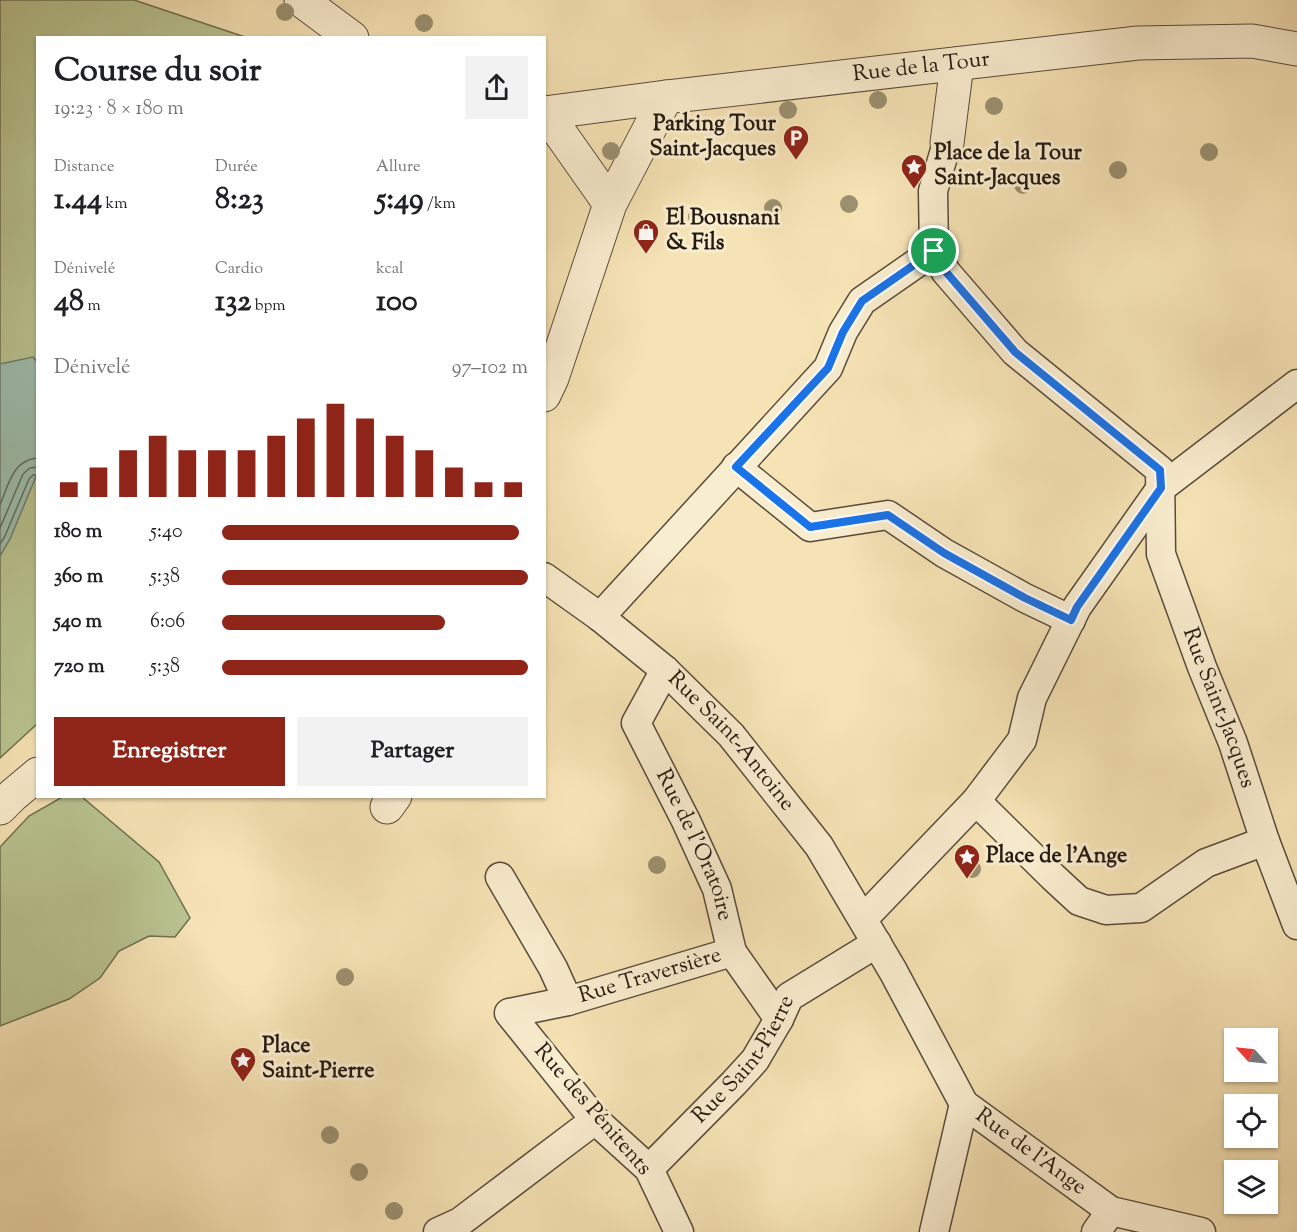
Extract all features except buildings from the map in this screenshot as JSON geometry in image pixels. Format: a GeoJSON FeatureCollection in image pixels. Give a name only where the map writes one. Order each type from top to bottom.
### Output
{"type":"FeatureCollection","features":[{"type":"Feature","properties":{"kind":"street"},"geometry":{"type":"LineString","coordinates":[[301,0],[349,36]]}},
{"type":"Feature","properties":{"kind":"street","name":"Rue de la Tour"},"geometry":{"type":"LineString","coordinates":[[546,113],[1138,43],[1252,41],[1297,49]]}},
{"type":"Feature","properties":{"kind":"street"},"geometry":{"type":"LineString","coordinates":[[957,64],[947,143],[933,191],[934,251],[946,272],[1015,352],[1160,470],[1161,488]]}},
{"type":"Feature","properties":{"kind":"street"},"geometry":{"type":"LineString","coordinates":[[546,391],[610,204],[666,97]]}},
{"type":"Feature","properties":{"kind":"street"},"geometry":{"type":"LineString","coordinates":[[546,114],[610,204]]}},
{"type":"Feature","properties":{"kind":"street"},"geometry":{"type":"LineString","coordinates":[[600,617],[828,368],[843,332],[862,301],[934,251]]}},
{"type":"Feature","properties":{"kind":"street","name":"Rue Saint-Pierre"},"geometry":{"type":"LineString","coordinates":[[649,1169],[755,1060],[789,997],[870,931],[976,801],[1022,740],[1032,699],[1077,607],[1161,488],[1297,384]]}},
{"type":"Feature","properties":{"kind":"street"},"geometry":{"type":"LineString","coordinates":[[736,467],[810,527],[888,515],[944,553],[1025,598],[1071,620]]}},
{"type":"Feature","properties":{"kind":"street","name":"Rue Saint-Jacques"},"geometry":{"type":"LineString","coordinates":[[1161,488],[1161,554],[1233,743],[1265,840],[1292,894],[1297,926]]}},
{"type":"Feature","properties":{"kind":"street","name":"Rue Saint-Antoine"},"geometry":{"type":"LineString","coordinates":[[546,578],[600,617],[665,670],[731,735],[812,836],[870,931]]}},
{"type":"Feature","properties":{"kind":"street","name":"Rue de l'Oratoire"},"geometry":{"type":"LineString","coordinates":[[665,670],[636,723],[686,821],[717,890],[732,952],[779,1019]]}},
{"type":"Feature","properties":{"kind":"street"},"geometry":{"type":"LineString","coordinates":[[0,808],[36,776]]}},
{"type":"Feature","properties":{"kind":"street"},"geometry":{"type":"LineString","coordinates":[[976,801],[1079,901],[1106,910],[1141,908],[1206,863],[1265,840]]}},
{"type":"Feature","properties":{"kind":"street"},"geometry":{"type":"LineString","coordinates":[[500,877],[553,968],[568,1002]]}},
{"type":"Feature","properties":{"kind":"street","name":"Rue de l'Ange"},"geometry":{"type":"LineString","coordinates":[[870,931],[964,1104],[1104,1221],[1201,1232]]}},
{"type":"Feature","properties":{"kind":"street","name":"Rue Traversière"},"geometry":{"type":"LineString","coordinates":[[568,1002],[732,952]]}},
{"type":"Feature","properties":{"kind":"street","name":"Rue des Pénitents"},"geometry":{"type":"LineString","coordinates":[[568,1002],[509,1014],[595,1120],[649,1169],[666,1227]]}},
{"type":"Feature","properties":{"kind":"street"},"geometry":{"type":"LineString","coordinates":[[934,1232],[964,1104]]}},
{"type":"Feature","properties":{"kind":"street"},"geometry":{"type":"LineString","coordinates":[[438,1232],[460,1222],[595,1120]]}},
{"type":"Feature","properties":{"kind":"green space"},"geometry":{"type":"Polygon","coordinates":[[[0,0],[134,0],[242,36],[36,36],[36,725],[0,758],[0,0]]]}},
{"type":"Feature","properties":{"kind":"green space"},"geometry":{"type":"Polygon","coordinates":[[[60,798],[83,798],[159,862],[190,918],[175,937],[149,936],[119,951],[100,978],[69,999],[0,1026],[0,847],[29,816],[60,798]]]}},
{"type":"Feature","properties":{"kind":"water"},"geometry":{"type":"Polygon","coordinates":[[[33,357],[36,361],[36,476],[10,539],[0,556],[0,364],[33,357]]]}},
{"type":"Feature","properties":{"kind":"place","name":"Parking Tour Saint-Jacques"},"geometry":{"type":"Point","coordinates":[796,161]}},
{"type":"Feature","properties":{"kind":"place","name":"Place de la Tour Saint-Jacques"},"geometry":{"type":"Point","coordinates":[914,190]}},
{"type":"Feature","properties":{"kind":"place","name":"El Bousnani & Fils"},"geometry":{"type":"Point","coordinates":[646,255]}},
{"type":"Feature","properties":{"kind":"place","name":"Place de l'Ange"},"geometry":{"type":"Point","coordinates":[967,880]}},
{"type":"Feature","properties":{"kind":"place","name":"Place Saint-Pierre"},"geometry":{"type":"Point","coordinates":[243,1083]}},
{"type":"Feature","properties":{"kind":"route"},"geometry":{"type":"LineString","coordinates":[[934,251],[946,272],[1015,352],[1160,470],[1161,488],[1077,607],[1071,620],[1025,598],[944,553],[888,515],[810,527],[736,467],[828,368],[843,332],[862,301],[934,251]]}}]}
